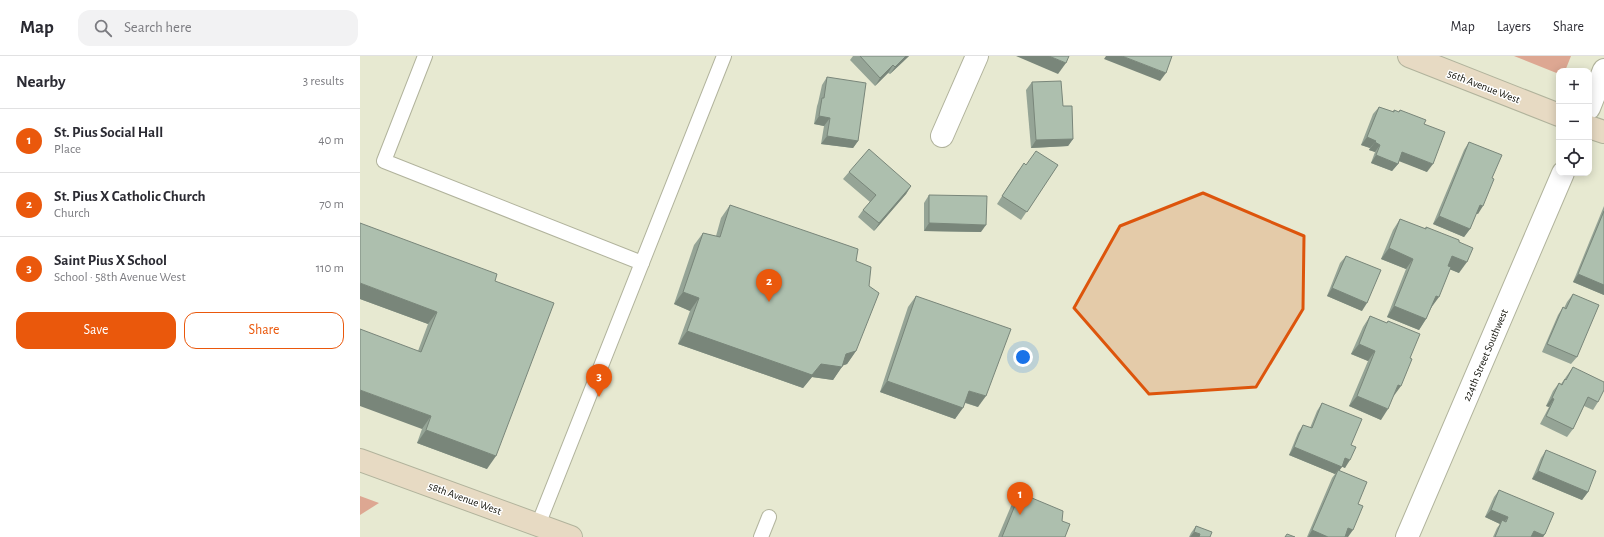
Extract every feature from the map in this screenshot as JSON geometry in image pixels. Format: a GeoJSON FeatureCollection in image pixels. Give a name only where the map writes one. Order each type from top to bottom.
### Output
{"type":"FeatureCollection","features":[{"type":"Feature","properties":{"kind":"street"},"geometry":{"type":"LineString","coordinates":[[942,136],[977,56]]}},
{"type":"Feature","properties":{"kind":"street","name":"56th Avenue West"},"geometry":{"type":"LineString","coordinates":[[1408,56],[1556,114]]}},
{"type":"Feature","properties":{"kind":"street"},"geometry":{"type":"LineString","coordinates":[[1591,104],[1604,70]]}},
{"type":"Feature","properties":{"kind":"street"},"geometry":{"type":"LineString","coordinates":[[1592,128],[1604,132]]}},
{"type":"Feature","properties":{"kind":"street","name":"224th Street Southwest"},"geometry":{"type":"LineString","coordinates":[[1407,537],[1562,176]]}},
{"type":"Feature","properties":{"kind":"street","name":"58th Avenue West"},"geometry":{"type":"LineString","coordinates":[[360,460],[570,537]]}},
{"type":"Feature","properties":{"kind":"lane"},"geometry":{"type":"LineString","coordinates":[[425,56],[384,161],[642,263]]}},
{"type":"Feature","properties":{"kind":"lane"},"geometry":{"type":"LineString","coordinates":[[538,525],[724,56]]}},
{"type":"Feature","properties":{"kind":"lane"},"geometry":{"type":"LineString","coordinates":[[761,537],[769,516]]}},
{"type":"Feature","properties":{"kind":"highlighted area"},"geometry":{"type":"Polygon","coordinates":[[[1203,193],[1304,236],[1303,309],[1256,387],[1149,394],[1074,308],[1120,226],[1203,193]]]}},
{"type":"Feature","properties":{"kind":"shaded area"},"geometry":{"type":"Polygon","coordinates":[[[1514,56],[1571,56],[1566,68],[1556,68],[1556,73],[1514,56]]]}},
{"type":"Feature","properties":{"kind":"shaded area"},"geometry":{"type":"Polygon","coordinates":[[[360,496],[379,503],[360,515],[360,496]]]}},
{"type":"Feature","properties":{"kind":"building"},"geometry":{"type":"Polygon","coordinates":[[[860,56],[906,56],[895,67],[893,65],[880,78],[860,56]]]}},
{"type":"Feature","properties":{"kind":"building"},"geometry":{"type":"Polygon","coordinates":[[[1049,56],[1069,56],[1066,63],[1049,56]]]}},
{"type":"Feature","properties":{"kind":"building"},"geometry":{"type":"Polygon","coordinates":[[[1122,56],[1172,56],[1166,73],[1122,56]]]}},
{"type":"Feature","properties":{"kind":"building"},"geometry":{"type":"Polygon","coordinates":[[[827,77],[866,83],[858,141],[827,136],[830,118],[819,116],[822,98],[824,98],[827,77]]]}},
{"type":"Feature","properties":{"kind":"building"},"geometry":{"type":"Polygon","coordinates":[[[1061,81],[1063,106],[1072,106],[1073,139],[1036,140],[1032,82],[1061,81]]]}},
{"type":"Feature","properties":{"kind":"building"},"geometry":{"type":"Polygon","coordinates":[[[1379,107],[1394,112],[1394,110],[1399,112],[1400,110],[1426,120],[1424,124],[1445,132],[1433,164],[1402,152],[1398,164],[1376,155],[1380,145],[1375,142],[1376,141],[1367,137],[1379,107]]]}},
{"type":"Feature","properties":{"kind":"building"},"geometry":{"type":"Polygon","coordinates":[[[1469,142],[1502,155],[1492,178],[1494,179],[1483,206],[1480,205],[1470,229],[1439,216],[1469,142]]]}},
{"type":"Feature","properties":{"kind":"building"},"geometry":{"type":"Polygon","coordinates":[[[869,149],[911,186],[879,223],[863,210],[876,195],[849,172],[869,149]]]}},
{"type":"Feature","properties":{"kind":"building"},"geometry":{"type":"Polygon","coordinates":[[[1036,151],[1058,165],[1027,212],[1002,196],[1024,163],[1026,165],[1036,151]]]}},
{"type":"Feature","properties":{"kind":"building"},"geometry":{"type":"Polygon","coordinates":[[[929,195],[987,196],[986,225],[929,223],[929,195]]]}},
{"type":"Feature","properties":{"kind":"building"},"geometry":{"type":"Polygon","coordinates":[[[730,205],[858,249],[856,261],[871,267],[869,286],[879,293],[856,351],[846,354],[842,367],[821,364],[812,375],[687,331],[699,298],[683,292],[703,233],[720,237],[730,205]]]}},
{"type":"Feature","properties":{"kind":"building"},"geometry":{"type":"Polygon","coordinates":[[[1604,211],[1604,285],[1578,274],[1604,211]]]}},
{"type":"Feature","properties":{"kind":"building"},"geometry":{"type":"Polygon","coordinates":[[[1400,219],[1459,240],[1459,242],[1473,248],[1467,262],[1452,256],[1448,266],[1451,267],[1439,297],[1436,296],[1426,319],[1394,306],[1413,259],[1389,248],[1400,219]]]}},
{"type":"Feature","properties":{"kind":"building"},"geometry":{"type":"Polygon","coordinates":[[[360,223],[497,274],[495,281],[554,303],[496,456],[426,430],[431,416],[360,390],[360,329],[421,352],[437,312],[360,283],[360,223]]]}},
{"type":"Feature","properties":{"kind":"building"},"geometry":{"type":"Polygon","coordinates":[[[1346,256],[1381,270],[1367,303],[1332,288],[1346,256]]]}},
{"type":"Feature","properties":{"kind":"building"},"geometry":{"type":"Polygon","coordinates":[[[1573,294],[1599,305],[1577,357],[1547,344],[1563,307],[1566,309],[1573,294]]]}},
{"type":"Feature","properties":{"kind":"building"},"geometry":{"type":"Polygon","coordinates":[[[916,296],[1011,329],[986,396],[969,391],[963,408],[887,381],[916,296]]]}},
{"type":"Feature","properties":{"kind":"building"},"geometry":{"type":"Polygon","coordinates":[[[1370,316],[1387,323],[1388,321],[1420,334],[1401,386],[1398,385],[1388,409],[1357,396],[1375,351],[1359,344],[1370,316]]]}},
{"type":"Feature","properties":{"kind":"building"},"geometry":{"type":"Polygon","coordinates":[[[1573,367],[1604,382],[1604,390],[1598,402],[1588,397],[1573,429],[1546,416],[1554,399],[1552,398],[1559,383],[1562,385],[1573,367]]]}},
{"type":"Feature","properties":{"kind":"building"},"geometry":{"type":"Polygon","coordinates":[[[1322,403],[1362,419],[1351,445],[1356,447],[1350,460],[1345,458],[1342,467],[1294,447],[1303,425],[1312,428],[1322,403]]]}},
{"type":"Feature","properties":{"kind":"building"},"geometry":{"type":"Polygon","coordinates":[[[1546,450],[1596,471],[1588,492],[1538,471],[1546,450]]]}},
{"type":"Feature","properties":{"kind":"building"},"geometry":{"type":"Polygon","coordinates":[[[1338,470],[1367,482],[1358,504],[1363,506],[1353,530],[1348,528],[1345,537],[1328,537],[1312,530],[1338,470]]]}},
{"type":"Feature","properties":{"kind":"building"},"geometry":{"type":"Polygon","coordinates":[[[1499,490],[1554,513],[1545,534],[1543,535],[1534,531],[1531,537],[1495,537],[1502,520],[1506,522],[1508,517],[1491,510],[1499,490]]]}},
{"type":"Feature","properties":{"kind":"building"},"geometry":{"type":"Polygon","coordinates":[[[1020,493],[1063,511],[1062,521],[1070,524],[1065,537],[1002,537],[1020,493]]]}},
{"type":"Feature","properties":{"kind":"building"},"geometry":{"type":"Polygon","coordinates":[[[1196,526],[1212,532],[1210,537],[1199,537],[1200,534],[1194,532],[1196,526]]]}},
{"type":"Feature","properties":{"kind":"building"},"geometry":{"type":"Polygon","coordinates":[[[1287,534],[1295,537],[1285,537],[1287,534]]]}},
{"type":"Feature","properties":{"kind":"place","name":"St. Pius X Catholic Church"},"geometry":{"type":"Point","coordinates":[769,302]}},
{"type":"Feature","properties":{"kind":"place","name":"Saint Pius X School"},"geometry":{"type":"Point","coordinates":[599,397]}},
{"type":"Feature","properties":{"kind":"place","name":"St. Pius Social Hall"},"geometry":{"type":"Point","coordinates":[1020,515]}}]}
